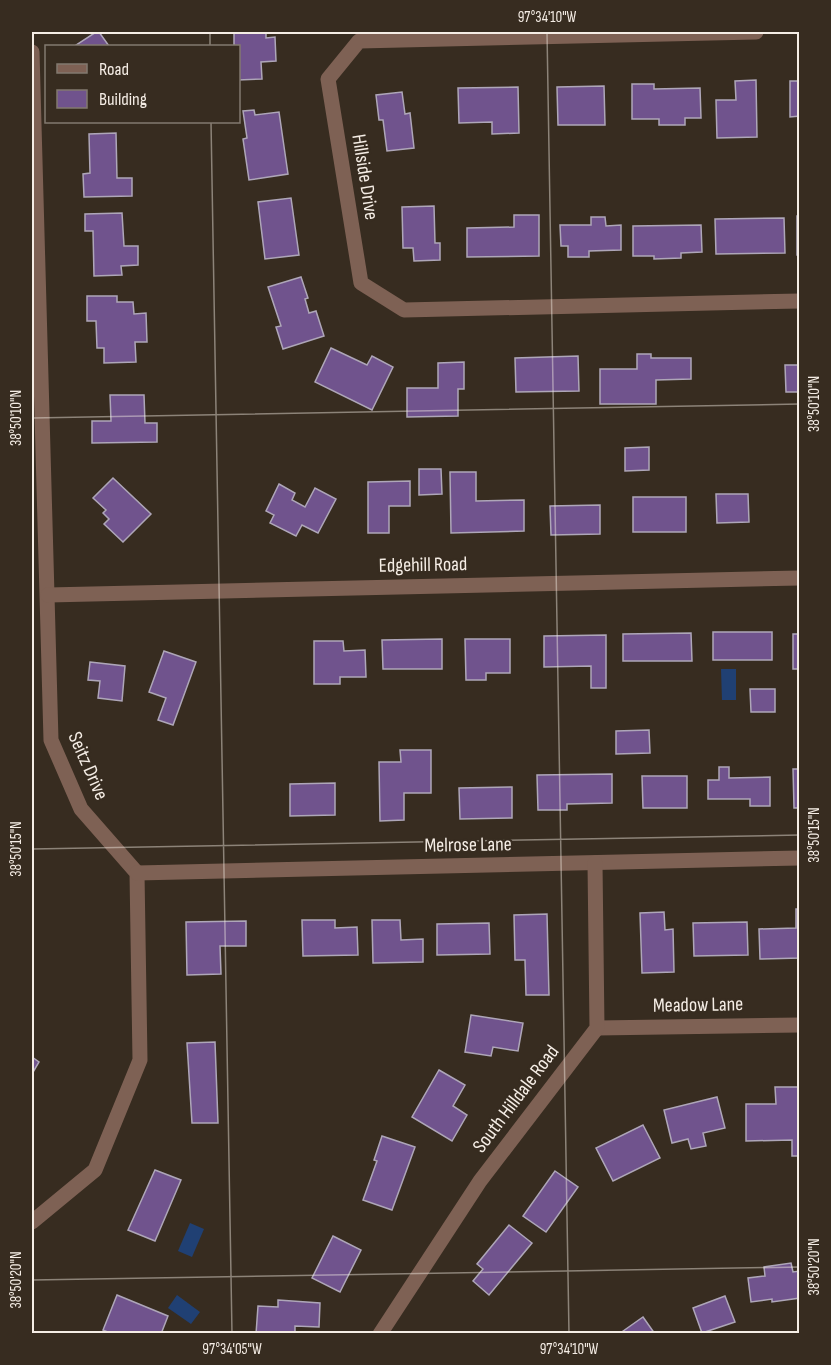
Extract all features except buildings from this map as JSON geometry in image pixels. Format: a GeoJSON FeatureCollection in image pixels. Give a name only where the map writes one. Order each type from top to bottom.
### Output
{"type":"FeatureCollection","features":[{"type":"Feature","properties":{"kind":"street","name":"Hillside Drive"},"geometry":{"type":"LineString","coordinates":[[756,32],[359,40],[328,79],[361,283],[404,310],[800,301]]}},
{"type":"Feature","properties":{"kind":"street","name":"Seitz Drive"},"geometry":{"type":"LineString","coordinates":[[32,52],[51,740],[81,809],[137,873]]}},
{"type":"Feature","properties":{"kind":"street","name":"Edgehill Road"},"geometry":{"type":"LineString","coordinates":[[48,594],[800,578]]}},
{"type":"Feature","properties":{"kind":"street","name":"Melrose Lane"},"geometry":{"type":"LineString","coordinates":[[137,873],[800,858]]}},
{"type":"Feature","properties":{"kind":"street"},"geometry":{"type":"LineString","coordinates":[[595,863],[597,1028]]}},
{"type":"Feature","properties":{"kind":"street"},"geometry":{"type":"LineString","coordinates":[[32,1222],[95,1170],[140,1060],[137,873]]}},
{"type":"Feature","properties":{"kind":"street","name":"Meadow Lane"},"geometry":{"type":"LineString","coordinates":[[597,1028],[800,1025]]}},
{"type":"Feature","properties":{"kind":"street","name":"South Hilldale Road"},"geometry":{"type":"LineString","coordinates":[[380,1334],[480,1181],[597,1028]]}},
{"type":"Feature","properties":{"kind":"water"},"geometry":{"type":"Polygon","coordinates":[[[721,669],[736,669],[736,700],[722,700],[721,669]]]}},
{"type":"Feature","properties":{"kind":"water"},"geometry":{"type":"Polygon","coordinates":[[[190,1223],[204,1229],[192,1257],[178,1251],[190,1223]]]}},
{"type":"Feature","properties":{"kind":"water"},"geometry":{"type":"Polygon","coordinates":[[[177,1295],[200,1312],[191,1324],[168,1308],[177,1295]]]}}]}
